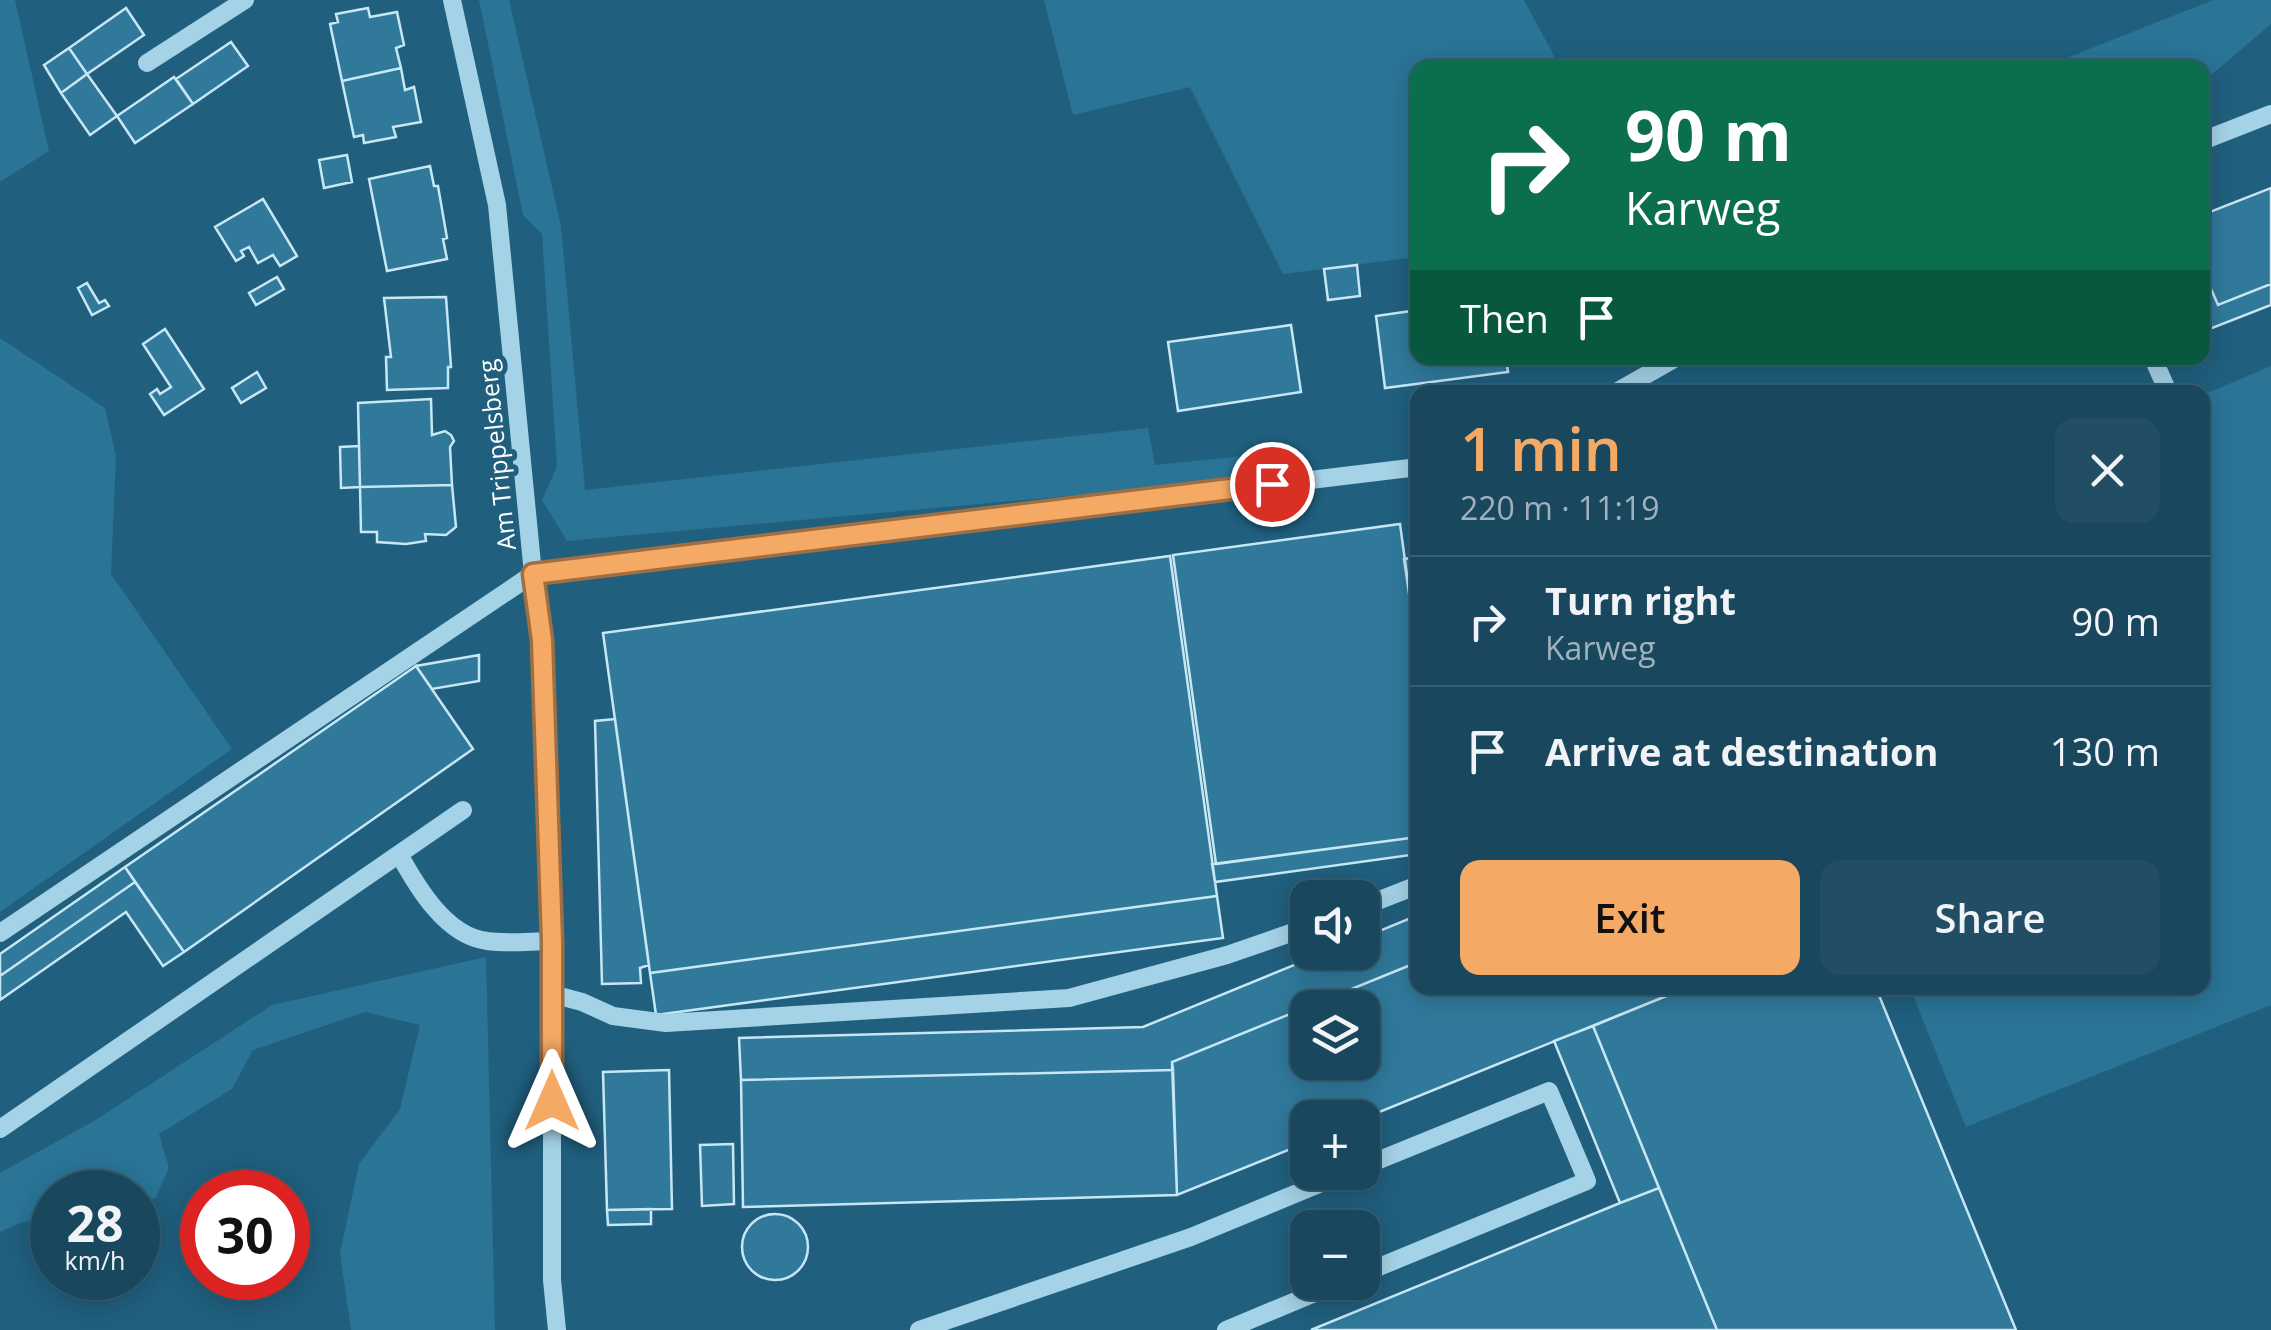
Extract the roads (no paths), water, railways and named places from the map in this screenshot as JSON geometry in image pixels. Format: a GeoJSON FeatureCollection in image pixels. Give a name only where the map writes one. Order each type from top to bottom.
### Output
{"type":"FeatureCollection","features":[{"type":"Feature","properties":{"kind":"street"},"geometry":{"type":"LineString","coordinates":[[147,63],[245,0]]}},
{"type":"Feature","properties":{"kind":"street","name":"Am Trippelsberg"},"geometry":{"type":"LineString","coordinates":[[452,0],[497,205],[542,640],[552,941],[552,1280],[558,1330]]}},
{"type":"Feature","properties":{"kind":"street"},"geometry":{"type":"LineString","coordinates":[[2210,138],[2271,114]]}},
{"type":"Feature","properties":{"kind":"street"},"geometry":{"type":"LineString","coordinates":[[1628,385],[1664,365]]}},
{"type":"Feature","properties":{"kind":"street"},"geometry":{"type":"LineString","coordinates":[[0,932],[533,574],[1410,468]]}},
{"type":"Feature","properties":{"kind":"street"},"geometry":{"type":"LineString","coordinates":[[0,1129],[463,810]]}},
{"type":"Feature","properties":{"kind":"street"},"geometry":{"type":"LineString","coordinates":[[398,854],[423,899],[468,935],[486,941],[552,941]]}},
{"type":"Feature","properties":{"kind":"street"},"geometry":{"type":"LineString","coordinates":[[1380,900],[1410,888]]}},
{"type":"Feature","properties":{"kind":"street"},"geometry":{"type":"LineString","coordinates":[[552,994],[612,1016],[666,1023],[1069,998],[1227,955],[1290,933]]}},
{"type":"Feature","properties":{"kind":"street"},"geometry":{"type":"LineString","coordinates":[[1380,1160],[1548,1091],[1586,1181],[1380,1267]]}},
{"type":"Feature","properties":{"kind":"street"},"geometry":{"type":"LineString","coordinates":[[919,1330],[1191,1236],[1304,1190]]}},
{"type":"Feature","properties":{"kind":"street"},"geometry":{"type":"LineString","coordinates":[[1226,1330],[1298,1300]]}}]}
